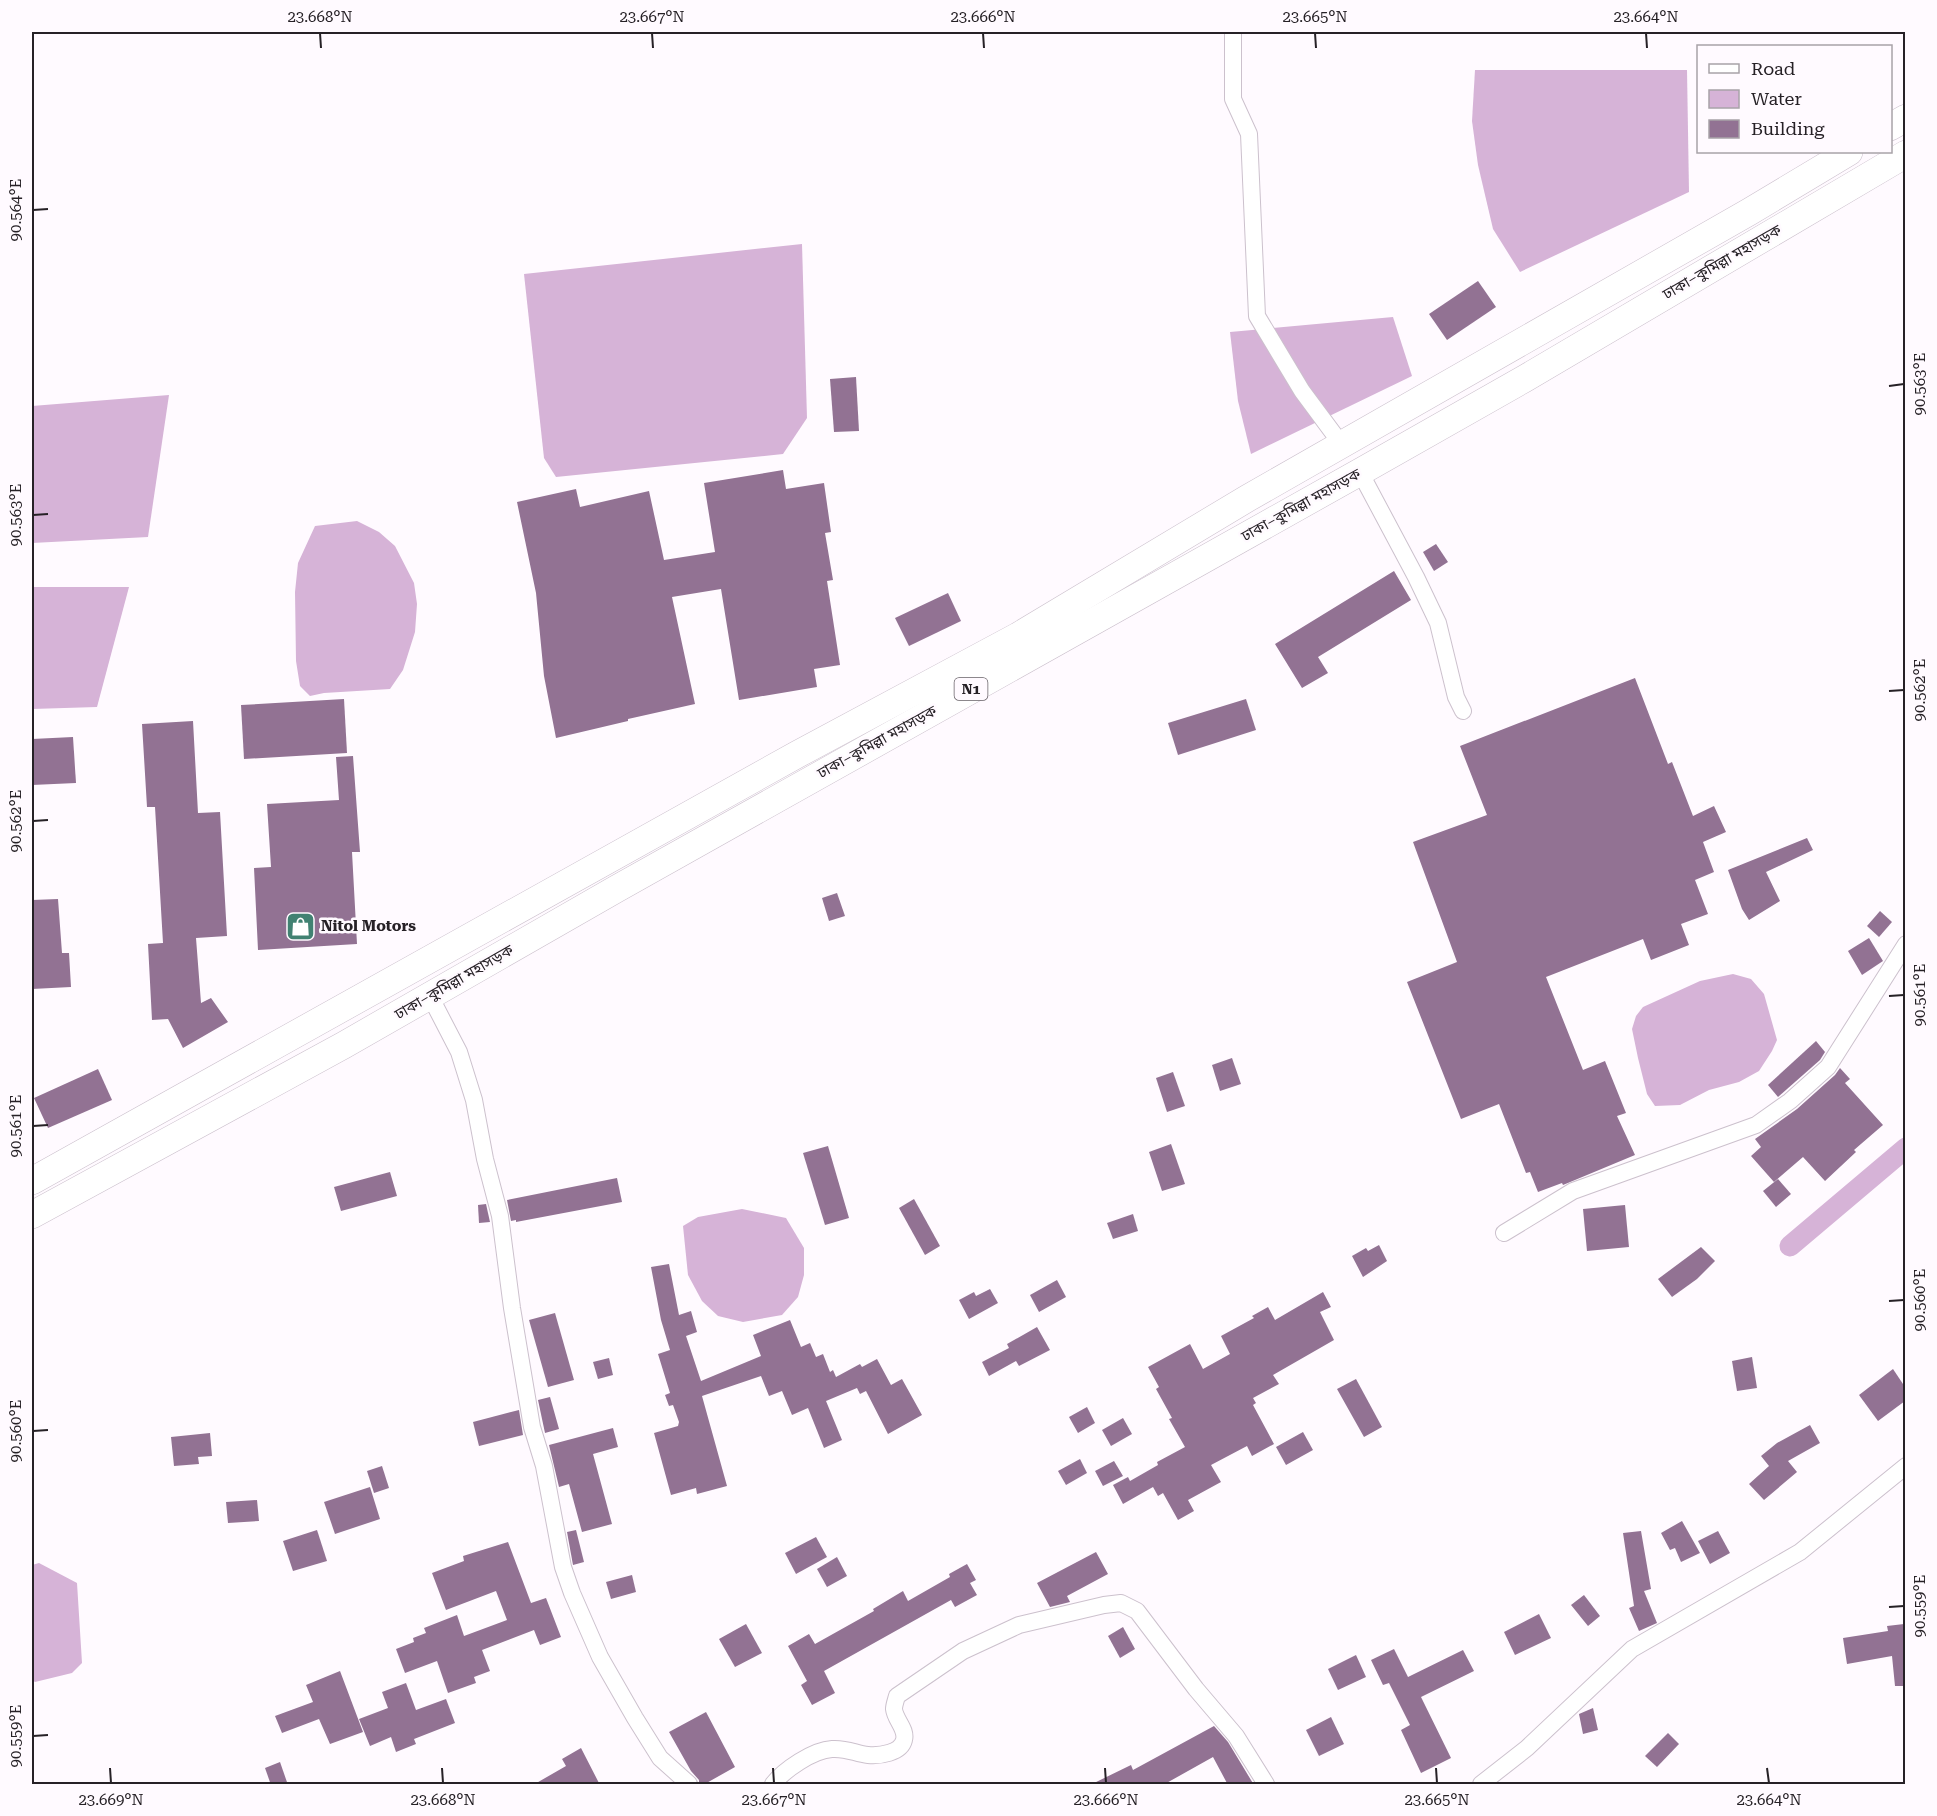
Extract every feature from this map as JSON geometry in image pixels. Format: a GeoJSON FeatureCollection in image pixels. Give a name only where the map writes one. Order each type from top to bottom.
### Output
{"type":"FeatureCollection","features":[{"type":"Feature","properties":{"kind":"highway"},"geometry":{"type":"LineString","coordinates":[[1892,126],[1905,117]]}},
{"type":"Feature","properties":{"kind":"highway","name":"ঢাকা–কুমিল্লা মহাসড়ক"},"geometry":{"type":"LineString","coordinates":[[32,1181],[798,754],[1017,636],[1341,445],[1749,212],[1847,153]]}},
{"type":"Feature","properties":{"kind":"highway","name":"ঢাকা–কুমিল্লা মহাসড়ক"},"geometry":{"type":"LineString","coordinates":[[32,1215],[344,1045],[649,870],[1360,472],[1524,379],[1905,154]]}},
{"type":"Feature","properties":{"kind":"street"},"geometry":{"type":"LineString","coordinates":[[1233,32],[1233,99],[1249,134],[1257,316],[1302,391],[1341,445]]}},
{"type":"Feature","properties":{"kind":"street"},"geometry":{"type":"LineString","coordinates":[[1360,472],[1416,577],[1437,623],[1456,697],[1463,711]]}},
{"type":"Feature","properties":{"kind":"street"},"geometry":{"type":"LineString","coordinates":[[1504,1233],[1573,1191],[1756,1125],[1790,1101],[1828,1067],[1905,944]]}},
{"type":"Feature","properties":{"kind":"street"},"geometry":{"type":"LineString","coordinates":[[430,996],[459,1052],[474,1100],[485,1159],[500,1216],[512,1308],[532,1427],[544,1466],[563,1568],[600,1657],[629,1707],[660,1758],[689,1785]]}},
{"type":"Feature","properties":{"kind":"street"},"geometry":{"type":"LineString","coordinates":[[1481,1785],[1527,1748],[1632,1649],[1800,1552],[1905,1466]]}},
{"type":"Feature","properties":{"kind":"street"},"geometry":{"type":"LineString","coordinates":[[773,1785],[785,1771],[830,1749],[850,1749],[868,1755],[892,1752],[900,1748],[904,1740],[903,1731],[894,1710],[897,1696],[963,1651],[1019,1625],[1121,1603],[1137,1611],[1196,1689],[1236,1736],[1266,1785]]}},
{"type":"Feature","properties":{"kind":"water"},"geometry":{"type":"Polygon","coordinates":[[[1475,70],[1687,70],[1689,192],[1520,272],[1493,229],[1478,165],[1472,121],[1475,70]]]}},
{"type":"Feature","properties":{"kind":"water"},"geometry":{"type":"Polygon","coordinates":[[[802,244],[807,418],[783,454],[556,477],[544,458],[524,274],[802,244]]]}},
{"type":"Feature","properties":{"kind":"water"},"geometry":{"type":"Polygon","coordinates":[[[1393,317],[1412,376],[1251,454],[1238,401],[1230,332],[1393,317]]]}},
{"type":"Feature","properties":{"kind":"water"},"geometry":{"type":"Polygon","coordinates":[[[169,395],[148,537],[32,543],[32,406],[169,395]]]}},
{"type":"Feature","properties":{"kind":"water"},"geometry":{"type":"Polygon","coordinates":[[[357,521],[379,532],[395,546],[414,583],[417,604],[415,632],[403,670],[390,689],[310,696],[300,686],[296,661],[295,592],[298,563],[315,526],[357,521]]]}},
{"type":"Feature","properties":{"kind":"water"},"geometry":{"type":"Polygon","coordinates":[[[32,587],[129,587],[97,707],[32,709],[32,587]]]}},
{"type":"Feature","properties":{"kind":"water"},"geometry":{"type":"Polygon","coordinates":[[[1733,974],[1751,979],[1764,994],[1777,1040],[1772,1051],[1759,1071],[1739,1082],[1709,1090],[1680,1105],[1655,1106],[1647,1094],[1638,1058],[1632,1029],[1636,1016],[1643,1007],[1700,981],[1733,974]]]}},
{"type":"Feature","properties":{"kind":"water"},"geometry":{"type":"Polygon","coordinates":[[[742,1209],[786,1218],[804,1248],[804,1275],[798,1297],[782,1315],[743,1322],[718,1316],[702,1301],[688,1275],[683,1226],[698,1217],[742,1209]]]}},
{"type":"Feature","properties":{"kind":"water"},"geometry":{"type":"Polygon","coordinates":[[[39,1563],[77,1583],[82,1663],[72,1673],[35,1682],[32,1680],[32,1565],[39,1563]]]}},
{"type":"Feature","properties":{"kind":"building"},"geometry":{"type":"Polygon","coordinates":[[[1478,281],[1496,307],[1447,340],[1429,314],[1478,281]]]}},
{"type":"Feature","properties":{"kind":"building"},"geometry":{"type":"Polygon","coordinates":[[[856,377],[859,431],[834,432],[830,379],[856,377]]]}},
{"type":"Feature","properties":{"kind":"building"},"geometry":{"type":"Polygon","coordinates":[[[783,470],[786,489],[824,483],[831,532],[825,533],[833,580],[827,581],[840,665],[814,669],[817,687],[739,700],[721,589],[672,597],[695,704],[556,738],[544,676],[536,593],[517,502],[576,489],[580,507],[649,491],[664,560],[715,552],[704,483],[783,470]]]}},
{"type":"Feature","properties":{"kind":"building"},"geometry":{"type":"Polygon","coordinates":[[[1436,544],[1448,562],[1434,571],[1423,552],[1436,544]]]}},
{"type":"Feature","properties":{"kind":"building"},"geometry":{"type":"Polygon","coordinates":[[[1394,571],[1411,600],[1318,657],[1328,673],[1302,688],[1275,644],[1394,571]]]}},
{"type":"Feature","properties":{"kind":"building"},"geometry":{"type":"Polygon","coordinates":[[[948,593],[961,621],[909,646],[895,618],[948,593]]]}},
{"type":"Feature","properties":{"kind":"building"},"geometry":{"type":"Polygon","coordinates":[[[1635,678],[1668,764],[1672,762],[1693,816],[1714,806],[1726,832],[1703,842],[1714,872],[1695,880],[1708,914],[1681,924],[1689,945],[1651,960],[1643,939],[1546,977],[1583,1070],[1605,1061],[1626,1113],[1617,1116],[1635,1155],[1563,1185],[1562,1183],[1538,1192],[1530,1172],[1526,1173],[1499,1104],[1461,1119],[1407,982],[1457,962],[1413,842],[1487,815],[1460,746],[1635,678]]]}},
{"type":"Feature","properties":{"kind":"building"},"geometry":{"type":"Polygon","coordinates":[[[344,699],[347,753],[244,759],[241,705],[344,699]]]}},
{"type":"Feature","properties":{"kind":"building"},"geometry":{"type":"Polygon","coordinates":[[[1246,699],[1256,730],[1178,755],[1168,723],[1246,699]]]}},
{"type":"Feature","properties":{"kind":"building"},"geometry":{"type":"Polygon","coordinates":[[[193,721],[198,813],[220,812],[227,936],[196,938],[201,1003],[211,998],[228,1022],[183,1048],[168,1019],[152,1020],[148,944],[163,943],[155,807],[147,807],[142,724],[193,721]]]}},
{"type":"Feature","properties":{"kind":"building"},"geometry":{"type":"Polygon","coordinates":[[[73,737],[76,783],[32,785],[32,739],[73,737]]]}},
{"type":"Feature","properties":{"kind":"building"},"geometry":{"type":"Polygon","coordinates":[[[353,756],[360,852],[352,852],[357,944],[258,950],[254,868],[271,867],[267,804],[339,800],[336,757],[353,756]]]}},
{"type":"Feature","properties":{"kind":"building"},"geometry":{"type":"Polygon","coordinates":[[[1807,838],[1813,850],[1766,872],[1780,901],[1749,920],[1742,909],[1728,870],[1807,838]]]}},
{"type":"Feature","properties":{"kind":"building"},"geometry":{"type":"Polygon","coordinates":[[[837,893],[845,916],[829,921],[822,898],[837,893]]]}},
{"type":"Feature","properties":{"kind":"building"},"geometry":{"type":"Polygon","coordinates":[[[58,899],[62,953],[69,953],[71,987],[32,989],[32,900],[58,899]]]}},
{"type":"Feature","properties":{"kind":"building"},"geometry":{"type":"Polygon","coordinates":[[[1880,911],[1892,922],[1879,937],[1867,926],[1880,911]]]}},
{"type":"Feature","properties":{"kind":"building"},"geometry":{"type":"Polygon","coordinates":[[[1869,938],[1883,961],[1862,975],[1848,951],[1869,938]]]}},
{"type":"Feature","properties":{"kind":"building"},"geometry":{"type":"Polygon","coordinates":[[[1816,1041],[1825,1052],[1820,1060],[1778,1097],[1768,1085],[1816,1041]]]}},
{"type":"Feature","properties":{"kind":"building"},"geometry":{"type":"Polygon","coordinates":[[[1232,1058],[1241,1084],[1220,1091],[1212,1065],[1232,1058]]]}},
{"type":"Feature","properties":{"kind":"building"},"geometry":{"type":"Polygon","coordinates":[[[1840,1068],[1850,1079],[1845,1083],[1883,1125],[1854,1150],[1856,1152],[1825,1181],[1803,1157],[1774,1182],[1751,1156],[1761,1147],[1755,1139],[1797,1109],[1840,1068]]]}},
{"type":"Feature","properties":{"kind":"building"},"geometry":{"type":"Polygon","coordinates":[[[98,1069],[112,1100],[48,1128],[34,1098],[98,1069]]]}},
{"type":"Feature","properties":{"kind":"building"},"geometry":{"type":"Polygon","coordinates":[[[1173,1072],[1185,1106],[1167,1112],[1156,1078],[1173,1072]]]}},
{"type":"Feature","properties":{"kind":"building"},"geometry":{"type":"Polygon","coordinates":[[[1171,1144],[1185,1184],[1162,1191],[1149,1152],[1171,1144]]]}},
{"type":"Feature","properties":{"kind":"building"},"geometry":{"type":"Polygon","coordinates":[[[828,1146],[849,1218],[825,1225],[803,1153],[828,1146]]]}},
{"type":"Feature","properties":{"kind":"building"},"geometry":{"type":"Polygon","coordinates":[[[390,1172],[397,1196],[341,1211],[334,1187],[390,1172]]]}},
{"type":"Feature","properties":{"kind":"building"},"geometry":{"type":"Polygon","coordinates":[[[617,1178],[622,1202],[516,1222],[516,1220],[511,1221],[507,1200],[617,1178]]]}},
{"type":"Feature","properties":{"kind":"building"},"geometry":{"type":"Polygon","coordinates":[[[1778,1179],[1791,1194],[1776,1207],[1763,1191],[1778,1179]]]}},
{"type":"Feature","properties":{"kind":"building"},"geometry":{"type":"Polygon","coordinates":[[[914,1199],[940,1246],[925,1255],[899,1208],[914,1199]]]}},
{"type":"Feature","properties":{"kind":"building"},"geometry":{"type":"Polygon","coordinates":[[[486,1204],[490,1222],[479,1223],[478,1205],[486,1204]]]}},
{"type":"Feature","properties":{"kind":"building"},"geometry":{"type":"Polygon","coordinates":[[[1625,1205],[1629,1247],[1587,1251],[1583,1209],[1625,1205]]]}},
{"type":"Feature","properties":{"kind":"building"},"geometry":{"type":"Polygon","coordinates":[[[1133,1214],[1138,1231],[1113,1239],[1107,1223],[1133,1214]]]}},
{"type":"Feature","properties":{"kind":"building"},"geometry":{"type":"Polygon","coordinates":[[[1379,1245],[1387,1261],[1363,1277],[1352,1256],[1366,1248],[1368,1251],[1379,1245]]]}},
{"type":"Feature","properties":{"kind":"building"},"geometry":{"type":"Polygon","coordinates":[[[1701,1247],[1715,1261],[1697,1279],[1672,1297],[1658,1279],[1701,1247]]]}},
{"type":"Feature","properties":{"kind":"building"},"geometry":{"type":"Polygon","coordinates":[[[669,1264],[679,1315],[691,1311],[697,1332],[686,1336],[701,1381],[761,1356],[753,1335],[790,1320],[801,1347],[810,1343],[816,1357],[823,1354],[830,1372],[833,1370],[836,1377],[860,1364],[862,1367],[877,1359],[891,1385],[902,1379],[922,1415],[888,1434],[866,1391],[860,1394],[857,1388],[826,1401],[842,1440],[824,1448],[808,1408],[792,1415],[782,1391],[769,1396],[761,1376],[702,1396],[727,1486],[697,1494],[696,1488],[671,1495],[654,1433],[678,1426],[679,1422],[673,1405],[669,1406],[665,1395],[670,1393],[658,1354],[670,1350],[661,1320],[651,1267],[669,1264]]]}},
{"type":"Feature","properties":{"kind":"building"},"geometry":{"type":"Polygon","coordinates":[[[1057,1280],[1066,1297],[1039,1312],[1030,1295],[1057,1280]]]}},
{"type":"Feature","properties":{"kind":"building"},"geometry":{"type":"Polygon","coordinates":[[[990,1289],[998,1303],[969,1319],[959,1300],[974,1292],[976,1296],[990,1289]]]}},
{"type":"Feature","properties":{"kind":"building"},"geometry":{"type":"Polygon","coordinates":[[[1323,1292],[1331,1307],[1320,1312],[1334,1340],[1273,1375],[1279,1384],[1253,1398],[1256,1403],[1253,1405],[1274,1444],[1252,1456],[1247,1446],[1211,1465],[1221,1482],[1188,1500],[1194,1511],[1178,1520],[1163,1493],[1158,1496],[1153,1487],[1123,1504],[1113,1485],[1128,1477],[1130,1481],[1158,1465],[1157,1462],[1185,1447],[1169,1419],[1172,1418],[1156,1389],[1159,1387],[1148,1367],[1190,1344],[1203,1369],[1230,1354],[1221,1336],[1254,1318],[1252,1316],[1268,1307],[1275,1320],[1323,1292]]]}},
{"type":"Feature","properties":{"kind":"building"},"geometry":{"type":"Polygon","coordinates":[[[555,1313],[574,1380],[548,1387],[529,1320],[555,1313]]]}},
{"type":"Feature","properties":{"kind":"building"},"geometry":{"type":"Polygon","coordinates":[[[1037,1327],[1050,1350],[1019,1366],[1016,1361],[989,1376],[982,1362],[1009,1348],[1007,1344],[1037,1327]]]}},
{"type":"Feature","properties":{"kind":"building"},"geometry":{"type":"Polygon","coordinates":[[[1752,1357],[1757,1388],[1737,1391],[1732,1361],[1752,1357]]]}},
{"type":"Feature","properties":{"kind":"building"},"geometry":{"type":"Polygon","coordinates":[[[609,1358],[613,1375],[598,1379],[593,1362],[609,1358]]]}},
{"type":"Feature","properties":{"kind":"building"},"geometry":{"type":"Polygon","coordinates":[[[1893,1369],[1905,1387],[1905,1401],[1878,1421],[1859,1395],[1893,1369]]]}},
{"type":"Feature","properties":{"kind":"building"},"geometry":{"type":"Polygon","coordinates":[[[1356,1379],[1382,1427],[1364,1437],[1337,1389],[1356,1379]]]}},
{"type":"Feature","properties":{"kind":"building"},"geometry":{"type":"Polygon","coordinates":[[[550,1397],[559,1429],[545,1433],[538,1400],[550,1397]]]}},
{"type":"Feature","properties":{"kind":"building"},"geometry":{"type":"Polygon","coordinates":[[[1087,1407],[1095,1423],[1078,1433],[1069,1417],[1087,1407]]]}},
{"type":"Feature","properties":{"kind":"building"},"geometry":{"type":"Polygon","coordinates":[[[519,1410],[523,1435],[479,1446],[473,1422],[519,1410]]]}},
{"type":"Feature","properties":{"kind":"building"},"geometry":{"type":"Polygon","coordinates":[[[1123,1418],[1132,1434],[1111,1446],[1102,1430],[1123,1418]]]}},
{"type":"Feature","properties":{"kind":"building"},"geometry":{"type":"Polygon","coordinates":[[[1810,1425],[1820,1443],[1788,1461],[1797,1472],[1764,1500],[1749,1484],[1769,1466],[1761,1456],[1777,1443],[1810,1425]]]}},
{"type":"Feature","properties":{"kind":"building"},"geometry":{"type":"Polygon","coordinates":[[[613,1428],[618,1447],[593,1454],[612,1524],[582,1532],[569,1484],[559,1487],[549,1445],[613,1428]]]}},
{"type":"Feature","properties":{"kind":"building"},"geometry":{"type":"Polygon","coordinates":[[[1303,1432],[1313,1450],[1286,1465],[1276,1447],[1303,1432]]]}},
{"type":"Feature","properties":{"kind":"building"},"geometry":{"type":"Polygon","coordinates":[[[210,1433],[212,1456],[198,1457],[199,1464],[174,1466],[171,1437],[210,1433]]]}},
{"type":"Feature","properties":{"kind":"building"},"geometry":{"type":"Polygon","coordinates":[[[1080,1459],[1087,1473],[1066,1485],[1058,1471],[1080,1459]]]}},
{"type":"Feature","properties":{"kind":"building"},"geometry":{"type":"Polygon","coordinates":[[[1114,1461],[1123,1476],[1103,1486],[1095,1471],[1114,1461]]]}},
{"type":"Feature","properties":{"kind":"building"},"geometry":{"type":"Polygon","coordinates":[[[382,1466],[389,1488],[374,1493],[367,1471],[382,1466]]]}},
{"type":"Feature","properties":{"kind":"building"},"geometry":{"type":"Polygon","coordinates":[[[370,1487],[380,1519],[335,1534],[324,1502],[370,1487]]]}},
{"type":"Feature","properties":{"kind":"building"},"geometry":{"type":"Polygon","coordinates":[[[257,1500],[259,1521],[228,1523],[226,1502],[257,1500]]]}},
{"type":"Feature","properties":{"kind":"building"},"geometry":{"type":"Polygon","coordinates":[[[1682,1521],[1700,1553],[1681,1562],[1675,1548],[1670,1550],[1661,1533],[1682,1521]]]}},
{"type":"Feature","properties":{"kind":"building"},"geometry":{"type":"Polygon","coordinates":[[[317,1530],[327,1561],[293,1571],[283,1541],[317,1530]]]}},
{"type":"Feature","properties":{"kind":"building"},"geometry":{"type":"Polygon","coordinates":[[[576,1530],[584,1562],[573,1565],[567,1532],[576,1530]]]}},
{"type":"Feature","properties":{"kind":"building"},"geometry":{"type":"Polygon","coordinates":[[[1641,1531],[1651,1589],[1644,1591],[1657,1623],[1639,1631],[1629,1608],[1634,1606],[1623,1533],[1641,1531]]]}},
{"type":"Feature","properties":{"kind":"building"},"geometry":{"type":"Polygon","coordinates":[[[1718,1531],[1730,1553],[1710,1564],[1698,1541],[1718,1531]]]}},
{"type":"Feature","properties":{"kind":"building"},"geometry":{"type":"Polygon","coordinates":[[[816,1537],[827,1557],[796,1574],[785,1553],[816,1537]]]}},
{"type":"Feature","properties":{"kind":"building"},"geometry":{"type":"Polygon","coordinates":[[[508,1542],[531,1603],[546,1598],[561,1637],[540,1645],[534,1630],[482,1650],[490,1671],[474,1677],[476,1683],[448,1693],[437,1661],[405,1673],[396,1649],[414,1642],[413,1638],[426,1633],[424,1628],[457,1615],[464,1636],[507,1620],[496,1591],[446,1610],[432,1573],[464,1561],[463,1556],[508,1542]]]}},
{"type":"Feature","properties":{"kind":"building"},"geometry":{"type":"Polygon","coordinates":[[[1096,1552],[1108,1574],[1067,1596],[1070,1602],[1050,1607],[1037,1583],[1096,1552]]]}},
{"type":"Feature","properties":{"kind":"building"},"geometry":{"type":"Polygon","coordinates":[[[837,1557],[847,1576],[827,1587],[817,1569],[837,1557]]]}},
{"type":"Feature","properties":{"kind":"building"},"geometry":{"type":"Polygon","coordinates":[[[967,1564],[976,1580],[970,1583],[977,1595],[955,1607],[951,1600],[824,1671],[835,1693],[812,1705],[801,1685],[807,1681],[788,1646],[809,1634],[815,1644],[874,1611],[873,1609],[903,1591],[908,1601],[950,1577],[949,1574],[967,1564]]]}},
{"type":"Feature","properties":{"kind":"building"},"geometry":{"type":"Polygon","coordinates":[[[632,1575],[636,1592],[611,1599],[606,1582],[632,1575]]]}},
{"type":"Feature","properties":{"kind":"building"},"geometry":{"type":"Polygon","coordinates":[[[1584,1595],[1600,1616],[1588,1626],[1571,1605],[1584,1595]]]}},
{"type":"Feature","properties":{"kind":"building"},"geometry":{"type":"Polygon","coordinates":[[[1539,1614],[1551,1638],[1515,1655],[1504,1632],[1539,1614]]]}},
{"type":"Feature","properties":{"kind":"building"},"geometry":{"type":"Polygon","coordinates":[[[746,1624],[762,1653],[735,1667],[719,1639],[746,1624]]]}},
{"type":"Feature","properties":{"kind":"building"},"geometry":{"type":"Polygon","coordinates":[[[1904,1624],[1905,1686],[1895,1686],[1892,1656],[1847,1664],[1843,1638],[1888,1631],[1887,1626],[1904,1624]]]}},
{"type":"Feature","properties":{"kind":"building"},"geometry":{"type":"Polygon","coordinates":[[[1123,1627],[1135,1649],[1120,1658],[1108,1636],[1123,1627]]]}},
{"type":"Feature","properties":{"kind":"building"},"geometry":{"type":"Polygon","coordinates":[[[1394,1649],[1408,1677],[1463,1650],[1474,1671],[1421,1697],[1451,1758],[1421,1773],[1401,1730],[1410,1725],[1389,1683],[1383,1685],[1371,1660],[1394,1649]]]}},
{"type":"Feature","properties":{"kind":"building"},"geometry":{"type":"Polygon","coordinates":[[[1356,1655],[1366,1677],[1338,1690],[1328,1669],[1356,1655]]]}},
{"type":"Feature","properties":{"kind":"building"},"geometry":{"type":"Polygon","coordinates":[[[340,1671],[363,1732],[330,1744],[319,1719],[282,1733],[275,1716],[313,1702],[306,1685],[340,1671]]]}},
{"type":"Feature","properties":{"kind":"building"},"geometry":{"type":"Polygon","coordinates":[[[406,1683],[416,1710],[446,1699],[455,1723],[414,1739],[416,1744],[396,1752],[391,1737],[370,1746],[359,1719],[388,1708],[382,1692],[406,1683]]]}},
{"type":"Feature","properties":{"kind":"building"},"geometry":{"type":"Polygon","coordinates":[[[1593,1708],[1598,1730],[1583,1734],[1579,1714],[1593,1708]]]}},
{"type":"Feature","properties":{"kind":"building"},"geometry":{"type":"Polygon","coordinates":[[[706,1712],[735,1767],[699,1785],[699,1780],[691,1771],[669,1732],[706,1712]]]}},
{"type":"Feature","properties":{"kind":"building"},"geometry":{"type":"Polygon","coordinates":[[[1331,1717],[1344,1744],[1319,1756],[1306,1730],[1331,1717]]]}},
{"type":"Feature","properties":{"kind":"building"},"geometry":{"type":"Polygon","coordinates":[[[1214,1726],[1228,1742],[1254,1785],[1228,1785],[1213,1757],[1163,1785],[1090,1785],[1131,1765],[1133,1770],[1214,1726]]]}},
{"type":"Feature","properties":{"kind":"building"},"geometry":{"type":"Polygon","coordinates":[[[1668,1733],[1679,1744],[1657,1767],[1645,1756],[1668,1733]]]}},
{"type":"Feature","properties":{"kind":"building"},"geometry":{"type":"Polygon","coordinates":[[[581,1748],[600,1785],[533,1785],[566,1766],[562,1759],[581,1748]]]}},
{"type":"Feature","properties":{"kind":"building"},"geometry":{"type":"Polygon","coordinates":[[[280,1762],[288,1785],[271,1785],[265,1768],[280,1762]]]}},
{"type":"Feature","properties":{"kind":"waterway"},"geometry":{"type":"LineString","coordinates":[[1790,1246],[1906,1148]]}},
{"type":"Feature","properties":{"kind":"place","name":"Nitol Motors"},"geometry":{"type":"Point","coordinates":[300,926]}}]}
